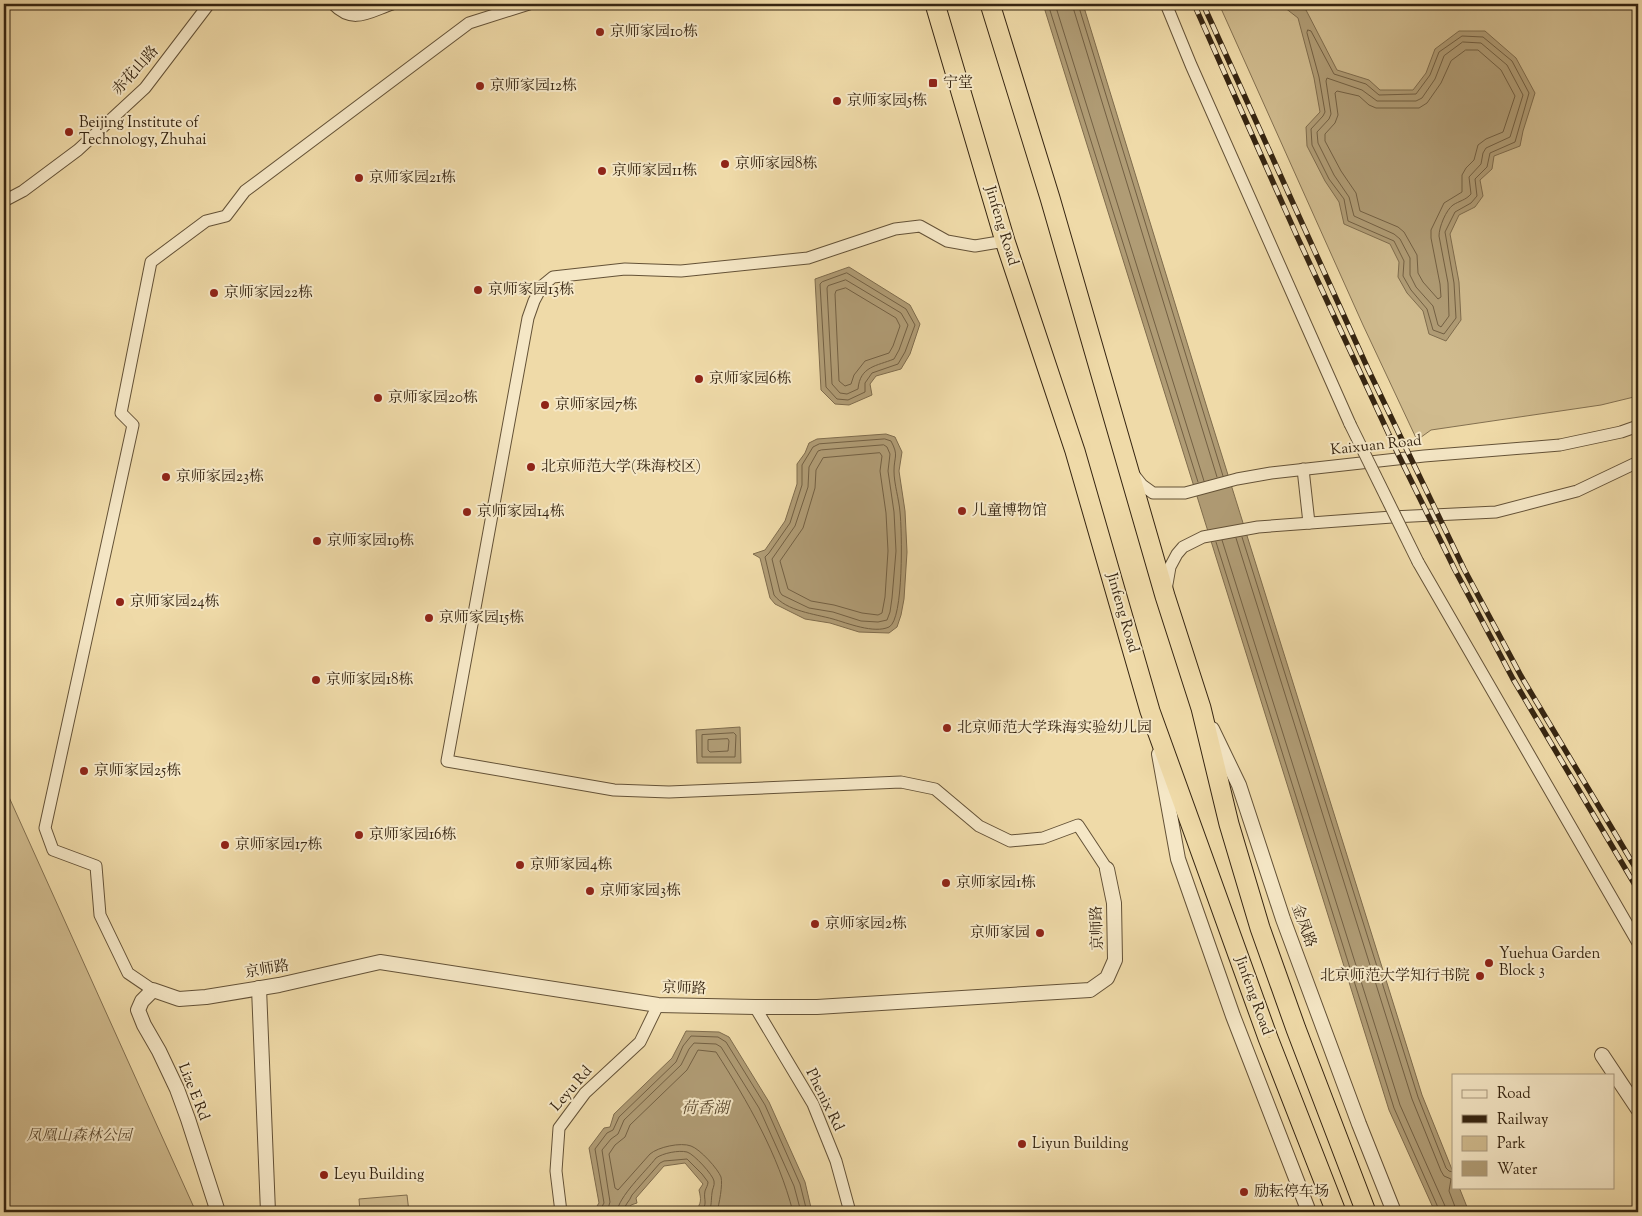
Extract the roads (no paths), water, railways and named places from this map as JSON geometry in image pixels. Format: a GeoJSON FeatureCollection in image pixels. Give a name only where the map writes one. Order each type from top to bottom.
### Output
{"type":"FeatureCollection","features":[{"type":"Feature","properties":{"kind":"highway","name":"Jinfeng Road"},"geometry":{"type":"LineString","coordinates":[[934,4],[1004,241],[1075,451],[1150,711],[1268,1038],[1336,1212]]}},
{"type":"Feature","properties":{"kind":"highway","name":"Jinfeng Road"},"geometry":{"type":"LineString","coordinates":[[990,4],[1050,198],[1165,596],[1201,708],[1229,824],[1260,928],[1366,1212]]}},
{"type":"Feature","properties":{"kind":"street","name":"赤花山路"},"geometry":{"type":"LineString","coordinates":[[4,201],[23,191],[78,150],[145,88],[209,4]]}},
{"type":"Feature","properties":{"kind":"street"},"geometry":{"type":"LineString","coordinates":[[333,4],[345,14],[353,16],[392,4]]}},
{"type":"Feature","properties":{"kind":"street"},"geometry":{"type":"LineString","coordinates":[[153,990],[128,973],[100,915],[96,866],[53,850],[45,828],[133,425],[121,413],[150,262],[206,221],[226,216],[245,191],[470,23],[529,4]]}},
{"type":"Feature","properties":{"kind":"street"},"geometry":{"type":"LineString","coordinates":[[1166,4],[1191,65],[1350,424],[1418,562],[1638,943]]}},
{"type":"Feature","properties":{"kind":"street"},"geometry":{"type":"LineString","coordinates":[[1004,241],[975,246],[947,241],[920,226],[895,229],[808,258],[680,271],[625,269],[553,277],[542,286],[528,318],[447,761],[614,790],[669,792],[901,782],[935,789],[979,826],[1010,841],[1043,838],[1078,825],[1107,869]]}},
{"type":"Feature","properties":{"kind":"street","name":"Kaixuan Road"},"geometry":{"type":"LineString","coordinates":[[1128,467],[1142,485],[1153,494],[1185,493],[1237,479],[1271,473],[1424,456],[1560,445],[1621,432],[1638,426]]}},
{"type":"Feature","properties":{"kind":"street"},"geometry":{"type":"LineString","coordinates":[[1165,596],[1170,567],[1177,554],[1183,547],[1203,537],[1248,529],[1310,523],[1496,512],[1577,491],[1637,466]]}},
{"type":"Feature","properties":{"kind":"street"},"geometry":{"type":"LineString","coordinates":[[1303,469],[1310,523]]}},
{"type":"Feature","properties":{"kind":"street","name":"金凤路"},"geometry":{"type":"LineString","coordinates":[[1201,708],[1239,784],[1283,919],[1359,1124],[1394,1212]]}},
{"type":"Feature","properties":{"kind":"street"},"geometry":{"type":"LineString","coordinates":[[1150,711],[1178,859],[1233,1016],[1309,1212]]}},
{"type":"Feature","properties":{"kind":"street","name":"京师路"},"geometry":{"type":"LineString","coordinates":[[153,990],[179,999],[206,998],[279,985],[380,962],[658,1005],[817,1007],[1090,990],[1107,978],[1115,960],[1114,903],[1107,869]]}},
{"type":"Feature","properties":{"kind":"street"},"geometry":{"type":"LineString","coordinates":[[259,988],[268,1212]]}},
{"type":"Feature","properties":{"kind":"street","name":"Lize E Rd"},"geometry":{"type":"LineString","coordinates":[[153,990],[142,1001],[138,1010],[159,1051],[188,1119],[218,1212]]}},
{"type":"Feature","properties":{"kind":"street","name":"Leyu Rd"},"geometry":{"type":"LineString","coordinates":[[561,1212],[556,1170],[559,1128],[586,1094],[640,1042],[658,1005]]}},
{"type":"Feature","properties":{"kind":"street","name":"Phenix Rd"},"geometry":{"type":"LineString","coordinates":[[755,1007],[813,1104],[836,1161],[850,1212]]}},
{"type":"Feature","properties":{"kind":"street"},"geometry":{"type":"LineString","coordinates":[[1602,1055],[1638,1109]]}},
{"type":"Feature","properties":{"kind":"water"},"geometry":{"type":"Polygon","coordinates":[[[1043,4],[1083,4],[1422,1095],[1452,1170],[1452,1188],[1459,1188],[1469,1212],[1435,1212],[1389,1110],[1043,4]]]}},
{"type":"Feature","properties":{"kind":"water"},"geometry":{"type":"Polygon","coordinates":[[[1280,4],[1297,4],[1306,10],[1337,70],[1369,80],[1380,90],[1413,90],[1426,73],[1435,49],[1459,31],[1485,31],[1516,58],[1535,93],[1520,146],[1494,156],[1492,169],[1480,180],[1483,196],[1475,207],[1459,215],[1450,234],[1459,282],[1461,320],[1446,341],[1429,334],[1423,311],[1407,293],[1398,277],[1399,262],[1390,244],[1344,224],[1339,202],[1325,181],[1307,146],[1306,127],[1320,112],[1314,78],[1298,18],[1280,4]]]}},
{"type":"Feature","properties":{"kind":"water"},"geometry":{"type":"Polygon","coordinates":[[[849,267],[910,305],[920,324],[910,354],[901,369],[876,376],[870,384],[872,395],[849,405],[835,404],[821,390],[815,279],[849,267]]]}},
{"type":"Feature","properties":{"kind":"water"},"geometry":{"type":"Polygon","coordinates":[[[886,434],[895,437],[902,452],[899,471],[905,511],[907,552],[904,599],[897,627],[889,633],[859,632],[830,623],[805,619],[775,604],[770,598],[760,558],[753,554],[765,550],[785,521],[797,484],[797,464],[809,443],[817,439],[886,434]]]}},
{"type":"Feature","properties":{"kind":"water"},"geometry":{"type":"Polygon","coordinates":[[[740,727],[741,763],[697,763],[696,730],[740,727]]]}},
{"type":"Feature","properties":{"kind":"water","name":"荷香湖"},"geometry":{"type":"Polygon","coordinates":[[[686,1031],[719,1032],[729,1037],[769,1102],[805,1182],[812,1212],[696,1212],[695,1210],[699,1206],[700,1201],[699,1190],[703,1184],[685,1163],[664,1166],[636,1198],[637,1203],[631,1205],[627,1212],[593,1212],[599,1203],[589,1148],[604,1128],[610,1127],[614,1114],[672,1058],[686,1031]]]}},
{"type":"Feature","properties":{"kind":"railway"},"geometry":{"type":"LineString","coordinates":[[1194,4],[1296,234],[1398,454],[1455,570],[1513,679],[1638,890]]}},
{"type":"Feature","properties":{"kind":"railway"},"geometry":{"type":"LineString","coordinates":[[1203,4],[1368,369],[1464,569],[1521,676],[1638,872]]}},
{"type":"Feature","properties":{"kind":"place","name":"京师家园10栋"},"geometry":{"type":"Point","coordinates":[600,32]}},
{"type":"Feature","properties":{"kind":"place","name":"宁堂"},"geometry":{"type":"Point","coordinates":[933,83]}},
{"type":"Feature","properties":{"kind":"place","name":"京师家园12栋"},"geometry":{"type":"Point","coordinates":[480,86]}},
{"type":"Feature","properties":{"kind":"place","name":"京师家园5栋"},"geometry":{"type":"Point","coordinates":[837,101]}},
{"type":"Feature","properties":{"kind":"place","name":"Beijing Institute of Technology, Zhuhai"},"geometry":{"type":"Point","coordinates":[69,132]}},
{"type":"Feature","properties":{"kind":"place","name":"京师家园8栋"},"geometry":{"type":"Point","coordinates":[725,164]}},
{"type":"Feature","properties":{"kind":"place","name":"京师家园11栋"},"geometry":{"type":"Point","coordinates":[602,171]}},
{"type":"Feature","properties":{"kind":"place","name":"京师家园21栋"},"geometry":{"type":"Point","coordinates":[359,178]}},
{"type":"Feature","properties":{"kind":"place","name":"京师家园13栋"},"geometry":{"type":"Point","coordinates":[478,290]}},
{"type":"Feature","properties":{"kind":"place","name":"京师家园22栋"},"geometry":{"type":"Point","coordinates":[214,293]}},
{"type":"Feature","properties":{"kind":"place","name":"京师家园6栋"},"geometry":{"type":"Point","coordinates":[699,379]}},
{"type":"Feature","properties":{"kind":"place","name":"京师家园20栋"},"geometry":{"type":"Point","coordinates":[378,398]}},
{"type":"Feature","properties":{"kind":"place","name":"京师家园7栋"},"geometry":{"type":"Point","coordinates":[545,405]}},
{"type":"Feature","properties":{"kind":"place","name":"北京师范大学(珠海校区)"},"geometry":{"type":"Point","coordinates":[531,467]}},
{"type":"Feature","properties":{"kind":"place","name":"京师家园23栋"},"geometry":{"type":"Point","coordinates":[166,477]}},
{"type":"Feature","properties":{"kind":"place","name":"儿童博物馆"},"geometry":{"type":"Point","coordinates":[962,511]}},
{"type":"Feature","properties":{"kind":"place","name":"京师家园14栋"},"geometry":{"type":"Point","coordinates":[467,512]}},
{"type":"Feature","properties":{"kind":"place","name":"京师家园19栋"},"geometry":{"type":"Point","coordinates":[317,541]}},
{"type":"Feature","properties":{"kind":"place","name":"京师家园24栋"},"geometry":{"type":"Point","coordinates":[120,602]}},
{"type":"Feature","properties":{"kind":"place","name":"京师家园15栋"},"geometry":{"type":"Point","coordinates":[429,618]}},
{"type":"Feature","properties":{"kind":"place","name":"京师家园18栋"},"geometry":{"type":"Point","coordinates":[316,680]}},
{"type":"Feature","properties":{"kind":"place","name":"北京师范大学珠海实验幼儿园"},"geometry":{"type":"Point","coordinates":[947,728]}},
{"type":"Feature","properties":{"kind":"place","name":"京师家园25栋"},"geometry":{"type":"Point","coordinates":[84,771]}},
{"type":"Feature","properties":{"kind":"place","name":"京师家园16栋"},"geometry":{"type":"Point","coordinates":[359,835]}},
{"type":"Feature","properties":{"kind":"place","name":"京师家园17栋"},"geometry":{"type":"Point","coordinates":[225,845]}},
{"type":"Feature","properties":{"kind":"place","name":"京师家园4栋"},"geometry":{"type":"Point","coordinates":[520,865]}},
{"type":"Feature","properties":{"kind":"place","name":"京师家园1栋"},"geometry":{"type":"Point","coordinates":[946,883]}},
{"type":"Feature","properties":{"kind":"place","name":"京师家园3栋"},"geometry":{"type":"Point","coordinates":[590,891]}},
{"type":"Feature","properties":{"kind":"place","name":"京师家园2栋"},"geometry":{"type":"Point","coordinates":[815,924]}},
{"type":"Feature","properties":{"kind":"place","name":"京师家园"},"geometry":{"type":"Point","coordinates":[1040,933]}},
{"type":"Feature","properties":{"kind":"place","name":"Yuehua Garden Block 3"},"geometry":{"type":"Point","coordinates":[1489,963]}},
{"type":"Feature","properties":{"kind":"place","name":"北京师范大学知行书院"},"geometry":{"type":"Point","coordinates":[1480,976]}},
{"type":"Feature","properties":{"kind":"place","name":"Liyun Building"},"geometry":{"type":"Point","coordinates":[1022,1144]}},
{"type":"Feature","properties":{"kind":"place","name":"Leyu Building"},"geometry":{"type":"Point","coordinates":[324,1175]}},
{"type":"Feature","properties":{"kind":"place","name":"励耘停车场"},"geometry":{"type":"Point","coordinates":[1244,1192]}},
{"type":"Feature","properties":{"kind":"park label","name":"凤凰山森林公园"},"geometry":{"type":"Point","coordinates":[79,1136]}}]}
